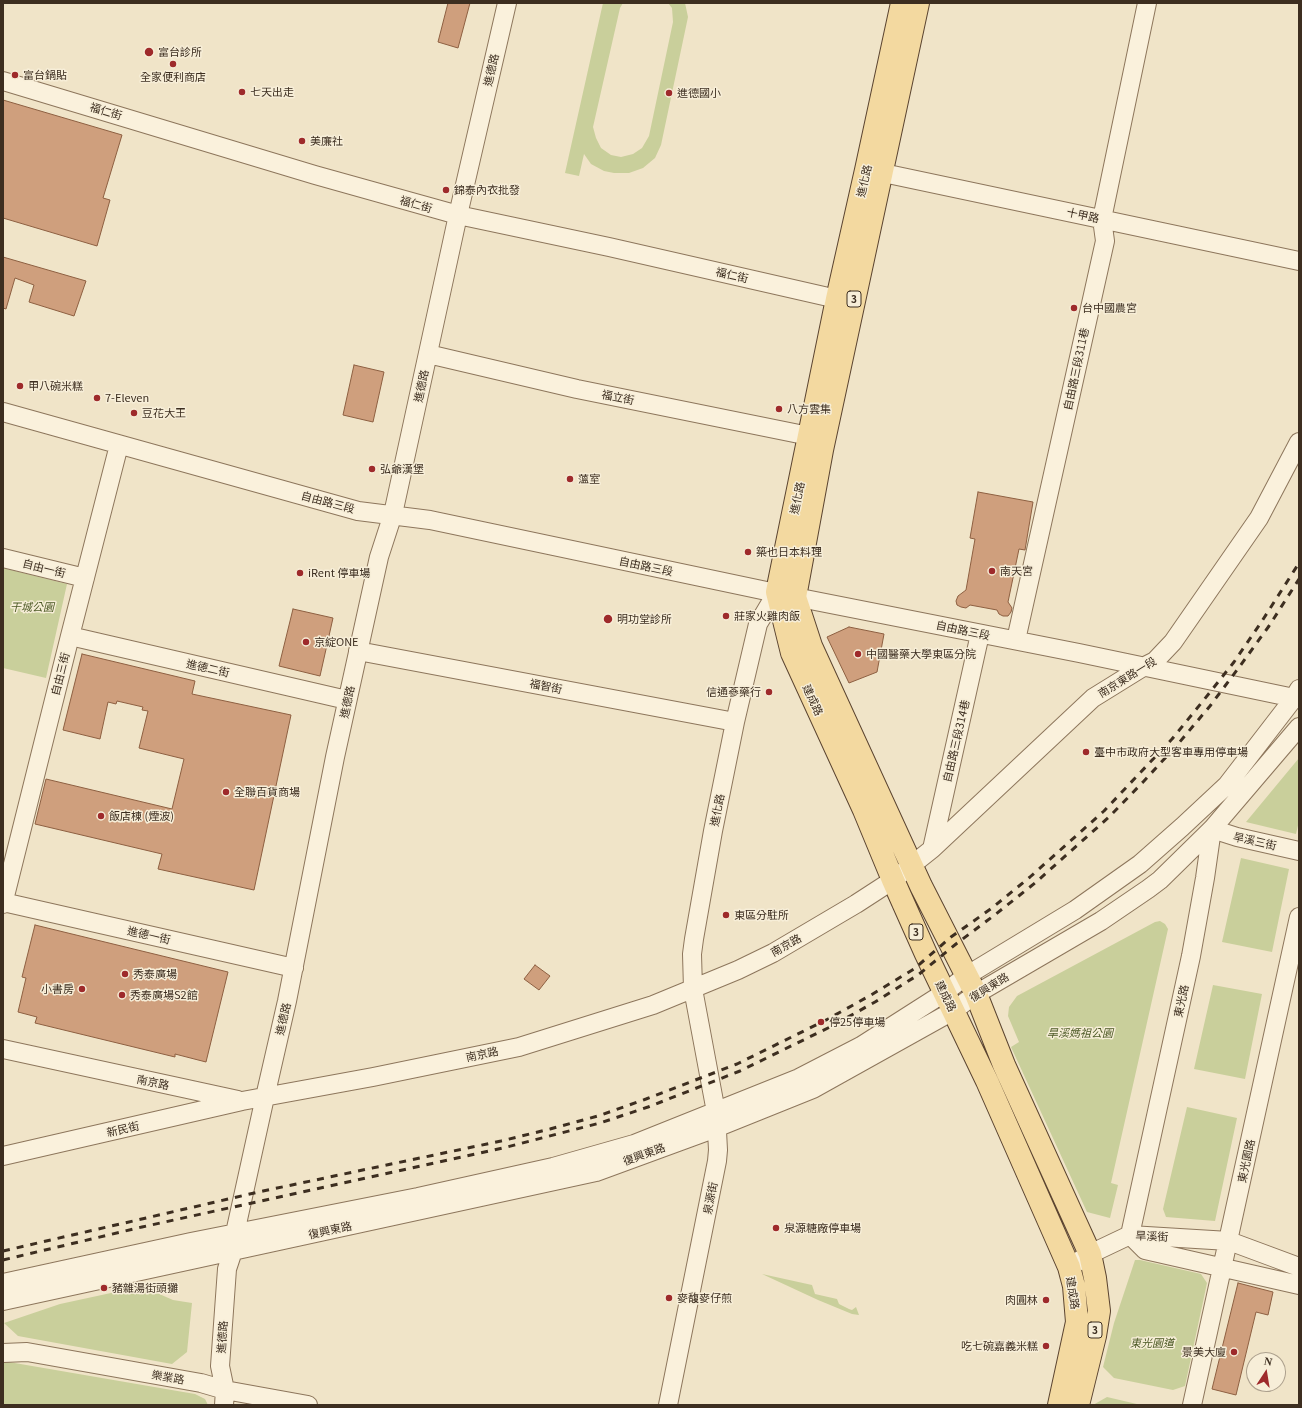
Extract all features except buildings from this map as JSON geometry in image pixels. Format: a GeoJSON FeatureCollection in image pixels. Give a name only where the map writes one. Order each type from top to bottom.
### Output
{"type":"FeatureCollection","features":[{"type":"Feature","properties":{"kind":"main road","name":"進化路"},"geometry":{"type":"LineString","coordinates":[[786,595],[822,450],[874,171],[902,3]]}},
{"type":"Feature","properties":{"kind":"main road","name":"進化路"},"geometry":{"type":"LineString","coordinates":[[786,595],[809,436],[837,299],[874,171],[918,3]]}},
{"type":"Feature","properties":{"kind":"main road","name":"建成路"},"geometry":{"type":"LineString","coordinates":[[786,595],[811,646],[922,856],[921,886],[971,985],[1004,1065],[1090,1254],[1099,1310],[1095,1336],[1078,1405]]}},
{"type":"Feature","properties":{"kind":"main road","name":"建成路"},"geometry":{"type":"LineString","coordinates":[[786,595],[792,654],[864,810],[893,880],[948,1002],[987,1081],[1069,1267],[1074,1286],[1077,1322],[1059,1405]]}},
{"type":"Feature","properties":{"kind":"street","name":"進德路"},"geometry":{"type":"LineString","coordinates":[[225,1398],[220,1366],[227,1269],[233,1251],[235,1233],[294,968],[347,700],[379,556],[393,514],[506,3]]}},
{"type":"Feature","properties":{"kind":"street","name":"自由路三段311巷"},"geometry":{"type":"LineString","coordinates":[[1016,640],[1104,241],[1102,219],[1147,3]]}},
{"type":"Feature","properties":{"kind":"street","name":"福仁街"},"geometry":{"type":"LineString","coordinates":[[3,81],[315,175],[458,215],[609,247],[837,299]]}},
{"type":"Feature","properties":{"kind":"street","name":"十甲路"},"geometry":{"type":"LineString","coordinates":[[874,171],[1299,261]]}},
{"type":"Feature","properties":{"kind":"street","name":"福立街"},"geometry":{"type":"LineString","coordinates":[[428,354],[577,389],[809,436]]}},
{"type":"Feature","properties":{"kind":"street","name":"自由路三段"},"geometry":{"type":"LineString","coordinates":[[3,412],[358,511],[393,514],[430,520],[786,595],[1016,640],[1143,667],[1297,696]]}},
{"type":"Feature","properties":{"kind":"street","name":"南京東路一段"},"geometry":{"type":"LineString","coordinates":[[922,856],[1093,698],[1155,661],[1173,642],[1259,518],[1299,442]]}},
{"type":"Feature","properties":{"kind":"street","name":"自由三街"},"geometry":{"type":"LineString","coordinates":[[3,903],[84,578],[119,445]]}},
{"type":"Feature","properties":{"kind":"street","name":"自由一街"},"geometry":{"type":"LineString","coordinates":[[3,558],[84,578]]}},
{"type":"Feature","properties":{"kind":"street","name":"進化路"},"geometry":{"type":"LineString","coordinates":[[693,989],[692,954],[713,831],[735,722],[758,624],[786,595]]}},
{"type":"Feature","properties":{"kind":"street","name":"自由路三段314巷"},"geometry":{"type":"LineString","coordinates":[[922,856],[980,634]]}},
{"type":"Feature","properties":{"kind":"street","name":"進德二街"},"geometry":{"type":"LineString","coordinates":[[70,636],[347,700]]}},
{"type":"Feature","properties":{"kind":"street","name":"福智街"},"geometry":{"type":"LineString","coordinates":[[358,651],[735,722]]}},
{"type":"Feature","properties":{"kind":"street","name":"復興東路"},"geometry":{"type":"LineString","coordinates":[[3,1301],[596,1172],[716,1120],[774,1089],[821,1068],[948,1002],[1140,864],[1227,784],[1297,696]]}},
{"type":"Feature","properties":{"kind":"street"},"geometry":{"type":"LineString","coordinates":[[1212,829],[1299,727]]}},
{"type":"Feature","properties":{"kind":"street","name":"復興東路"},"geometry":{"type":"LineString","coordinates":[[971,985],[1101,921],[1148,889],[1212,829]]}},
{"type":"Feature","properties":{"kind":"street","name":"旱溪三街"},"geometry":{"type":"LineString","coordinates":[[1212,829],[1237,838],[1299,851]]}},
{"type":"Feature","properties":{"kind":"street","name":"東光路"},"geometry":{"type":"LineString","coordinates":[[1130,1235],[1191,956],[1212,829]]}},
{"type":"Feature","properties":{"kind":"street","name":"南京路"},"geometry":{"type":"LineString","coordinates":[[3,1049],[242,1102],[518,1047],[638,1010],[693,989],[744,967],[773,953],[856,904],[893,880],[922,856]]}},
{"type":"Feature","properties":{"kind":"street","name":"進德一街"},"geometry":{"type":"LineString","coordinates":[[3,903],[294,968]]}},
{"type":"Feature","properties":{"kind":"street","name":"東光園路"},"geometry":{"type":"LineString","coordinates":[[1192,1405],[1299,917]]}},
{"type":"Feature","properties":{"kind":"street","name":"泉源街"},"geometry":{"type":"LineString","coordinates":[[668,1405],[718,1150],[716,1120],[693,989]]}},
{"type":"Feature","properties":{"kind":"street","name":"新民街"},"geometry":{"type":"LineString","coordinates":[[3,1156],[242,1102]]}},
{"type":"Feature","properties":{"kind":"street","name":"復興東路"},"geometry":{"type":"LineString","coordinates":[[3,1283],[235,1233],[418,1197],[553,1167],[716,1120]]}},
{"type":"Feature","properties":{"kind":"street"},"geometry":{"type":"LineString","coordinates":[[1069,1267],[1090,1254],[1130,1235]]}},
{"type":"Feature","properties":{"kind":"street","name":"旱溪街"},"geometry":{"type":"LineString","coordinates":[[1130,1235],[1229,1241],[1299,1267]]}},
{"type":"Feature","properties":{"kind":"street","name":"旱溪街"},"geometry":{"type":"LineString","coordinates":[[1130,1235],[1146,1250],[1299,1285]]}},
{"type":"Feature","properties":{"kind":"street","name":"樂業路"},"geometry":{"type":"LineString","coordinates":[[3,1339],[15,1347],[27,1352],[200,1383],[225,1398],[308,1405]]}},
{"type":"Feature","properties":{"kind":"street","name":"樂業路"},"geometry":{"type":"LineString","coordinates":[[3,1353],[27,1352]]}},
{"type":"Feature","properties":{"kind":"green space"},"geometry":{"type":"Polygon","coordinates":[[[603,3],[623,3],[620,8],[593,127],[601,148],[611,155],[621,157],[633,154],[642,148],[649,136],[673,22],[672,8],[668,3],[685,3],[688,17],[661,145],[655,158],[643,168],[629,173],[614,173],[604,171],[591,164],[584,154],[579,176],[565,173],[603,3]]]}},
{"type":"Feature","properties":{"kind":"green space","name":"干城公園"},"geometry":{"type":"Polygon","coordinates":[[[3,568],[67,584],[46,678],[3,668],[3,568]]]}},
{"type":"Feature","properties":{"kind":"green space"},"geometry":{"type":"Polygon","coordinates":[[[1299,758],[1299,821],[1296,834],[1246,822],[1299,758]]]}},
{"type":"Feature","properties":{"kind":"green space"},"geometry":{"type":"Polygon","coordinates":[[[1241,858],[1289,869],[1272,952],[1222,942],[1241,858]]]}},
{"type":"Feature","properties":{"kind":"green space","name":"旱溪媽祖公園"},"geometry":{"type":"Polygon","coordinates":[[[1160,921],[1165,924],[1168,929],[1111,1183],[1118,1185],[1110,1218],[1087,1212],[1011,1047],[1019,1042],[1008,1016],[1009,1007],[1017,996],[1155,922],[1160,921]]]}},
{"type":"Feature","properties":{"kind":"green space"},"geometry":{"type":"Polygon","coordinates":[[[1213,985],[1262,994],[1245,1079],[1194,1069],[1213,985]]]}},
{"type":"Feature","properties":{"kind":"green space"},"geometry":{"type":"Polygon","coordinates":[[[1187,1107],[1237,1118],[1215,1221],[1166,1217],[1163,1209],[1187,1107]]]}},
{"type":"Feature","properties":{"kind":"green space","name":"東光園道"},"geometry":{"type":"Polygon","coordinates":[[[1135,1260],[1201,1274],[1207,1283],[1185,1386],[1173,1390],[1114,1378],[1103,1367],[1114,1323],[1135,1260]]]}},
{"type":"Feature","properties":{"kind":"green space"},"geometry":{"type":"Polygon","coordinates":[[[762,1274],[812,1285],[815,1294],[837,1299],[839,1304],[852,1310],[856,1307],[859,1315],[852,1314],[818,1300],[762,1274]]]}},
{"type":"Feature","properties":{"kind":"green space"},"geometry":{"type":"Polygon","coordinates":[[[148,1285],[157,1293],[173,1300],[192,1303],[187,1352],[172,1364],[18,1336],[4,1323],[60,1304],[148,1285]]]}},
{"type":"Feature","properties":{"kind":"green space"},"geometry":{"type":"Polygon","coordinates":[[[3,1361],[195,1394],[205,1399],[208,1405],[3,1405],[3,1361]]]}},
{"type":"Feature","properties":{"kind":"green space"},"geometry":{"type":"Polygon","coordinates":[[[1107,1397],[1141,1405],[1093,1405],[1107,1397]]]}},
{"type":"Feature","properties":{"kind":"railway"},"geometry":{"type":"LineString","coordinates":[[3,1251],[263,1191],[501,1141],[598,1116],[737,1064],[828,1019],[914,969],[951,937],[992,908],[1030,877],[1104,811],[1172,739],[1234,662],[1299,563]]}},
{"type":"Feature","properties":{"kind":"railway"},"geometry":{"type":"LineString","coordinates":[[3,1260],[142,1227],[503,1148],[600,1123],[648,1107],[740,1071],[832,1026],[875,1002],[918,975],[1035,883],[1109,817],[1178,744],[1210,706],[1269,626],[1299,579]]}},
{"type":"Feature","properties":{"kind":"place","name":"富台診所"},"geometry":{"type":"Point","coordinates":[149,52]}},
{"type":"Feature","properties":{"kind":"place","name":"全家便利商店"},"geometry":{"type":"Point","coordinates":[173,64]}},
{"type":"Feature","properties":{"kind":"place","name":"富台鍋貼"},"geometry":{"type":"Point","coordinates":[15,75]}},
{"type":"Feature","properties":{"kind":"place","name":"七天出走"},"geometry":{"type":"Point","coordinates":[242,92]}},
{"type":"Feature","properties":{"kind":"place","name":"進德國小"},"geometry":{"type":"Point","coordinates":[669,93]}},
{"type":"Feature","properties":{"kind":"place","name":"美廉社"},"geometry":{"type":"Point","coordinates":[302,141]}},
{"type":"Feature","properties":{"kind":"place","name":"錦泰內衣批發"},"geometry":{"type":"Point","coordinates":[446,190]}},
{"type":"Feature","properties":{"kind":"place","name":"台中國農宮"},"geometry":{"type":"Point","coordinates":[1074,308]}},
{"type":"Feature","properties":{"kind":"place","name":"甲八碗米糕"},"geometry":{"type":"Point","coordinates":[20,386]}},
{"type":"Feature","properties":{"kind":"place","name":"7-Eleven"},"geometry":{"type":"Point","coordinates":[97,398]}},
{"type":"Feature","properties":{"kind":"place","name":"八方雲集"},"geometry":{"type":"Point","coordinates":[779,409]}},
{"type":"Feature","properties":{"kind":"place","name":"豆花大王"},"geometry":{"type":"Point","coordinates":[134,413]}},
{"type":"Feature","properties":{"kind":"place","name":"弘爺漢堡"},"geometry":{"type":"Point","coordinates":[372,469]}},
{"type":"Feature","properties":{"kind":"place","name":"薀室"},"geometry":{"type":"Point","coordinates":[570,479]}},
{"type":"Feature","properties":{"kind":"place","name":"築也日本料理"},"geometry":{"type":"Point","coordinates":[748,552]}},
{"type":"Feature","properties":{"kind":"place","name":"南天宮"},"geometry":{"type":"Point","coordinates":[992,571]}},
{"type":"Feature","properties":{"kind":"place","name":"iRent 停車場"},"geometry":{"type":"Point","coordinates":[300,573]}},
{"type":"Feature","properties":{"kind":"place","name":"莊家火雞肉飯"},"geometry":{"type":"Point","coordinates":[726,616]}},
{"type":"Feature","properties":{"kind":"place","name":"明功堂診所"},"geometry":{"type":"Point","coordinates":[608,619]}},
{"type":"Feature","properties":{"kind":"place","name":"京綻ONE"},"geometry":{"type":"Point","coordinates":[306,642]}},
{"type":"Feature","properties":{"kind":"place","name":"中國醫藥大學東區分院"},"geometry":{"type":"Point","coordinates":[858,654]}},
{"type":"Feature","properties":{"kind":"place","name":"信通蔘藥行"},"geometry":{"type":"Point","coordinates":[769,692]}},
{"type":"Feature","properties":{"kind":"place","name":"臺中市政府大型客車專用停車場"},"geometry":{"type":"Point","coordinates":[1086,752]}},
{"type":"Feature","properties":{"kind":"place","name":"全聯百貨商場"},"geometry":{"type":"Point","coordinates":[226,792]}},
{"type":"Feature","properties":{"kind":"place","name":"飯店棟 (煙波)"},"geometry":{"type":"Point","coordinates":[101,816]}},
{"type":"Feature","properties":{"kind":"place","name":"東區分駐所"},"geometry":{"type":"Point","coordinates":[726,915]}},
{"type":"Feature","properties":{"kind":"place","name":"秀泰廣場"},"geometry":{"type":"Point","coordinates":[125,974]}},
{"type":"Feature","properties":{"kind":"place","name":"小書房"},"geometry":{"type":"Point","coordinates":[82,989]}},
{"type":"Feature","properties":{"kind":"place","name":"秀泰廣場S2館"},"geometry":{"type":"Point","coordinates":[122,995]}},
{"type":"Feature","properties":{"kind":"place","name":"停25停車場"},"geometry":{"type":"Point","coordinates":[821,1022]}},
{"type":"Feature","properties":{"kind":"place","name":"泉源糖廠停車場"},"geometry":{"type":"Point","coordinates":[776,1228]}},
{"type":"Feature","properties":{"kind":"place","name":"豬雜湯街頭攤"},"geometry":{"type":"Point","coordinates":[104,1288]}},
{"type":"Feature","properties":{"kind":"place","name":"麥馥麥仔煎"},"geometry":{"type":"Point","coordinates":[669,1298]}},
{"type":"Feature","properties":{"kind":"place","name":"肉圓林"},"geometry":{"type":"Point","coordinates":[1046,1300]}},
{"type":"Feature","properties":{"kind":"place","name":"吃七碗嘉義米糕"},"geometry":{"type":"Point","coordinates":[1046,1346]}},
{"type":"Feature","properties":{"kind":"place","name":"景美大廈"},"geometry":{"type":"Point","coordinates":[1234,1352]}}]}
